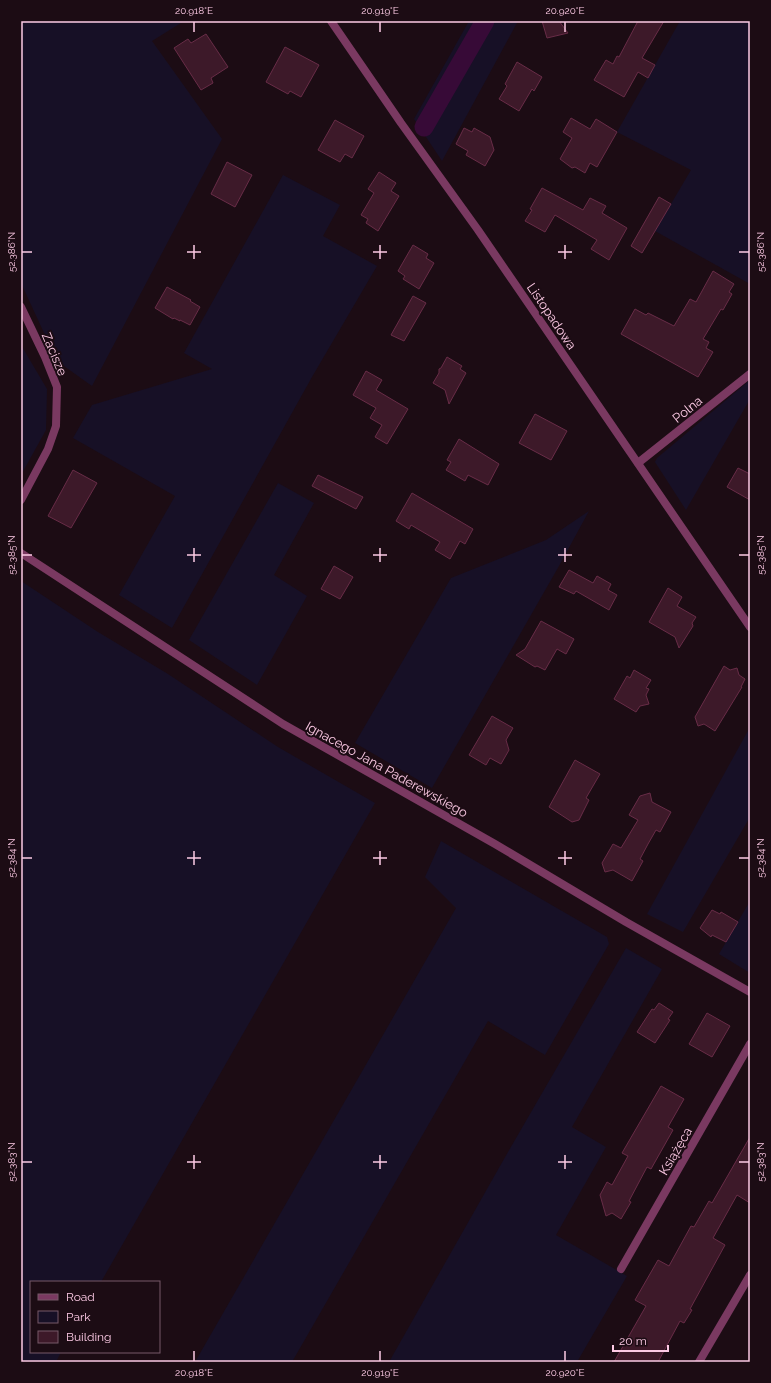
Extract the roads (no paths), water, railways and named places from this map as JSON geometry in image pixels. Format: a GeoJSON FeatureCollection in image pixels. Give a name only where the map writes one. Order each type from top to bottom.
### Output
{"type":"FeatureCollection","features":[{"type":"Feature","properties":{"kind":"street","name":"Listopadowa"},"geometry":{"type":"LineString","coordinates":[[331,21],[401,123],[478,230],[750,627]]}},
{"type":"Feature","properties":{"kind":"street","name":"Zacisze"},"geometry":{"type":"LineString","coordinates":[[21,307],[45,357],[57,387],[56,426],[48,449],[21,500]]}},
{"type":"Feature","properties":{"kind":"street","name":"Polna"},"geometry":{"type":"LineString","coordinates":[[638,463],[750,374]]}},
{"type":"Feature","properties":{"kind":"street","name":"Ignacego Jana Paderewskiego"},"geometry":{"type":"LineString","coordinates":[[21,553],[283,724],[495,844],[626,922],[750,992]]}},
{"type":"Feature","properties":{"kind":"street","name":"Książęca"},"geometry":{"type":"LineString","coordinates":[[622,1269],[750,1044]]}},
{"type":"Feature","properties":{"kind":"street"},"geometry":{"type":"LineString","coordinates":[[700,1362],[750,1275]]}},
{"type":"Feature","properties":{"kind":"waterway"},"geometry":{"type":"LineString","coordinates":[[424,127],[485,21]]}}]}
